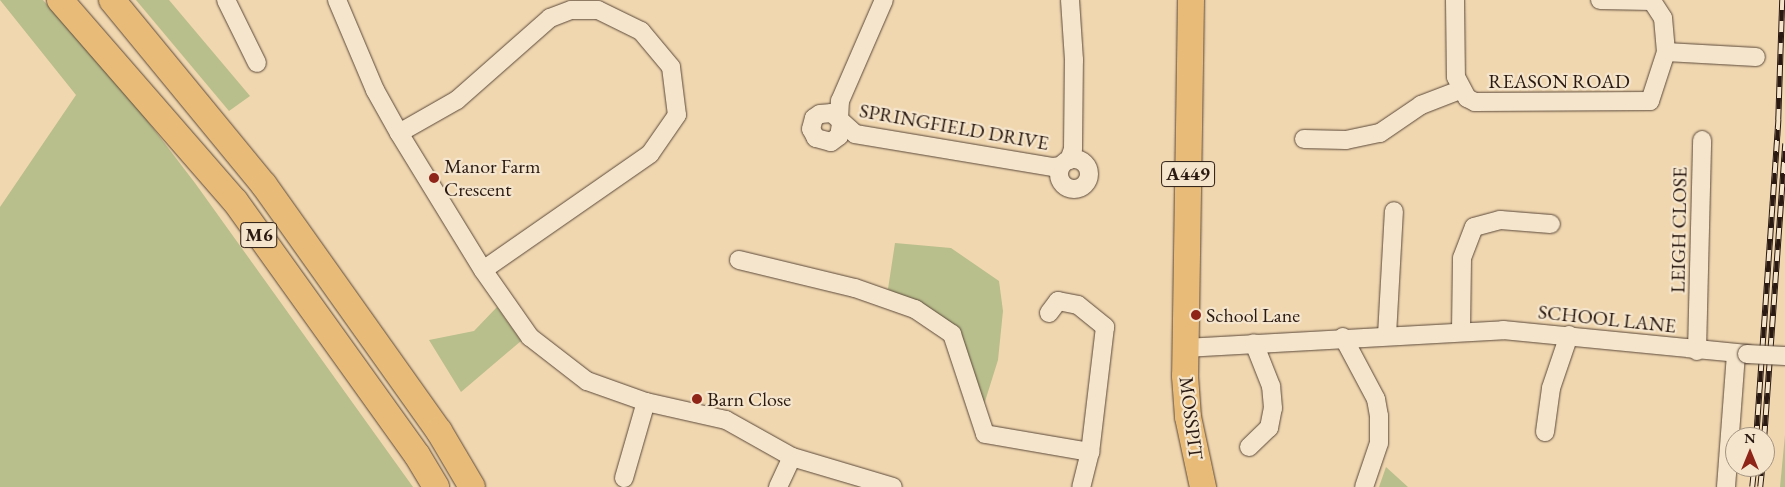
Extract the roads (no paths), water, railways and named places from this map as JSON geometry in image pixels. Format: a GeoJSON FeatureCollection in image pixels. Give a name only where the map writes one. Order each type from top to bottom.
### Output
{"type":"FeatureCollection","features":[{"type":"Feature","properties":{"kind":"highway","name":"M6"},"geometry":{"type":"LineString","coordinates":[[60,0],[235,201],[417,455],[436,487]]}},
{"type":"Feature","properties":{"kind":"highway","name":"M6"},"geometry":{"type":"LineString","coordinates":[[112,0],[264,185],[439,432],[472,487]]}},
{"type":"Feature","properties":{"kind":"highway","name":"A449"},"geometry":{"type":"LineString","coordinates":[[1185,348],[1191,0]]}},
{"type":"Feature","properties":{"kind":"highway","name":"MOSSPIT"},"geometry":{"type":"LineString","coordinates":[[1185,348],[1188,417],[1203,487]]}},
{"type":"Feature","properties":{"kind":"street"},"geometry":{"type":"LineString","coordinates":[[226,0],[257,63]]}},
{"type":"Feature","properties":{"kind":"street"},"geometry":{"type":"LineString","coordinates":[[336,0],[375,90],[399,133],[483,270],[530,337],[587,381],[646,402],[726,420],[792,457],[893,487]]}},
{"type":"Feature","properties":{"kind":"street","name":"SPRINGFIELD DRIVE"},"geometry":{"type":"LineString","coordinates":[[884,0],[840,101],[840,121],[855,134],[1053,167],[1065,163],[1073,149],[1081,60],[1070,0]]}},
{"type":"Feature","properties":{"kind":"street"},"geometry":{"type":"LineString","coordinates":[[1455,0],[1456,77],[1460,90]]}},
{"type":"Feature","properties":{"kind":"street"},"geometry":{"type":"LineString","coordinates":[[1600,0],[1652,1],[1662,18],[1666,52],[1756,57]]}},
{"type":"Feature","properties":{"kind":"street"},"geometry":{"type":"LineString","coordinates":[[399,133],[457,100],[550,18],[571,10],[598,10],[641,31],[671,67],[677,115],[650,154],[483,270]]}},
{"type":"Feature","properties":{"kind":"street","name":"REASON ROAD"},"geometry":{"type":"LineString","coordinates":[[1304,139],[1346,140],[1380,133],[1420,105],[1460,90],[1474,102],[1650,101],[1666,52]]}},
{"type":"Feature","properties":{"kind":"street","name":"LEIGH CLOSE"},"geometry":{"type":"LineString","coordinates":[[1697,351],[1702,140]]}},
{"type":"Feature","properties":{"kind":"street"},"geometry":{"type":"LineString","coordinates":[[1388,335],[1394,211]]}},
{"type":"Feature","properties":{"kind":"street"},"geometry":{"type":"LineString","coordinates":[[1460,331],[1462,258],[1474,227],[1500,220],[1551,224]]}},
{"type":"Feature","properties":{"kind":"street"},"geometry":{"type":"LineString","coordinates":[[739,260],[855,288],[915,308],[952,334],[985,434],[1090,452]]}},
{"type":"Feature","properties":{"kind":"street"},"geometry":{"type":"LineString","coordinates":[[1049,313],[1058,301],[1078,305],[1105,327],[1090,452],[1081,487]]}},
{"type":"Feature","properties":{"kind":"street","name":"SCHOOL LANE"},"geometry":{"type":"LineString","coordinates":[[1185,348],[1460,331],[1569,335],[1697,351],[1785,356]]}},
{"type":"Feature","properties":{"kind":"street"},"geometry":{"type":"LineString","coordinates":[[1545,432],[1551,388],[1569,335]]}},
{"type":"Feature","properties":{"kind":"street"},"geometry":{"type":"LineString","coordinates":[[1343,338],[1376,399],[1379,416],[1379,443],[1364,487]]}},
{"type":"Feature","properties":{"kind":"street"},"geometry":{"type":"LineString","coordinates":[[1249,447],[1269,428],[1273,408],[1271,386],[1254,343]]}},
{"type":"Feature","properties":{"kind":"street"},"geometry":{"type":"LineString","coordinates":[[1726,487],[1741,354]]}},
{"type":"Feature","properties":{"kind":"street"},"geometry":{"type":"LineString","coordinates":[[624,478],[646,402]]}},
{"type":"Feature","properties":{"kind":"street"},"geometry":{"type":"LineString","coordinates":[[778,487],[792,457]]}},
{"type":"Feature","properties":{"kind":"railway"},"geometry":{"type":"LineString","coordinates":[[1757,427],[1778,120],[1782,0]]}},
{"type":"Feature","properties":{"kind":"railway"},"geometry":{"type":"LineString","coordinates":[[1765,427],[1785,144]]}},
{"type":"Feature","properties":{"kind":"railway"},"geometry":{"type":"LineString","coordinates":[[1752,487],[1753,477]]}},
{"type":"Feature","properties":{"kind":"railway"},"geometry":{"type":"LineString","coordinates":[[1760,487],[1761,477]]}},
{"type":"Feature","properties":{"kind":"place","name":"Manor Farm Crescent"},"geometry":{"type":"Point","coordinates":[434,178]}},
{"type":"Feature","properties":{"kind":"place","name":"School Lane"},"geometry":{"type":"Point","coordinates":[1196,315]}},
{"type":"Feature","properties":{"kind":"place","name":"Barn Close"},"geometry":{"type":"Point","coordinates":[697,399]}}]}
